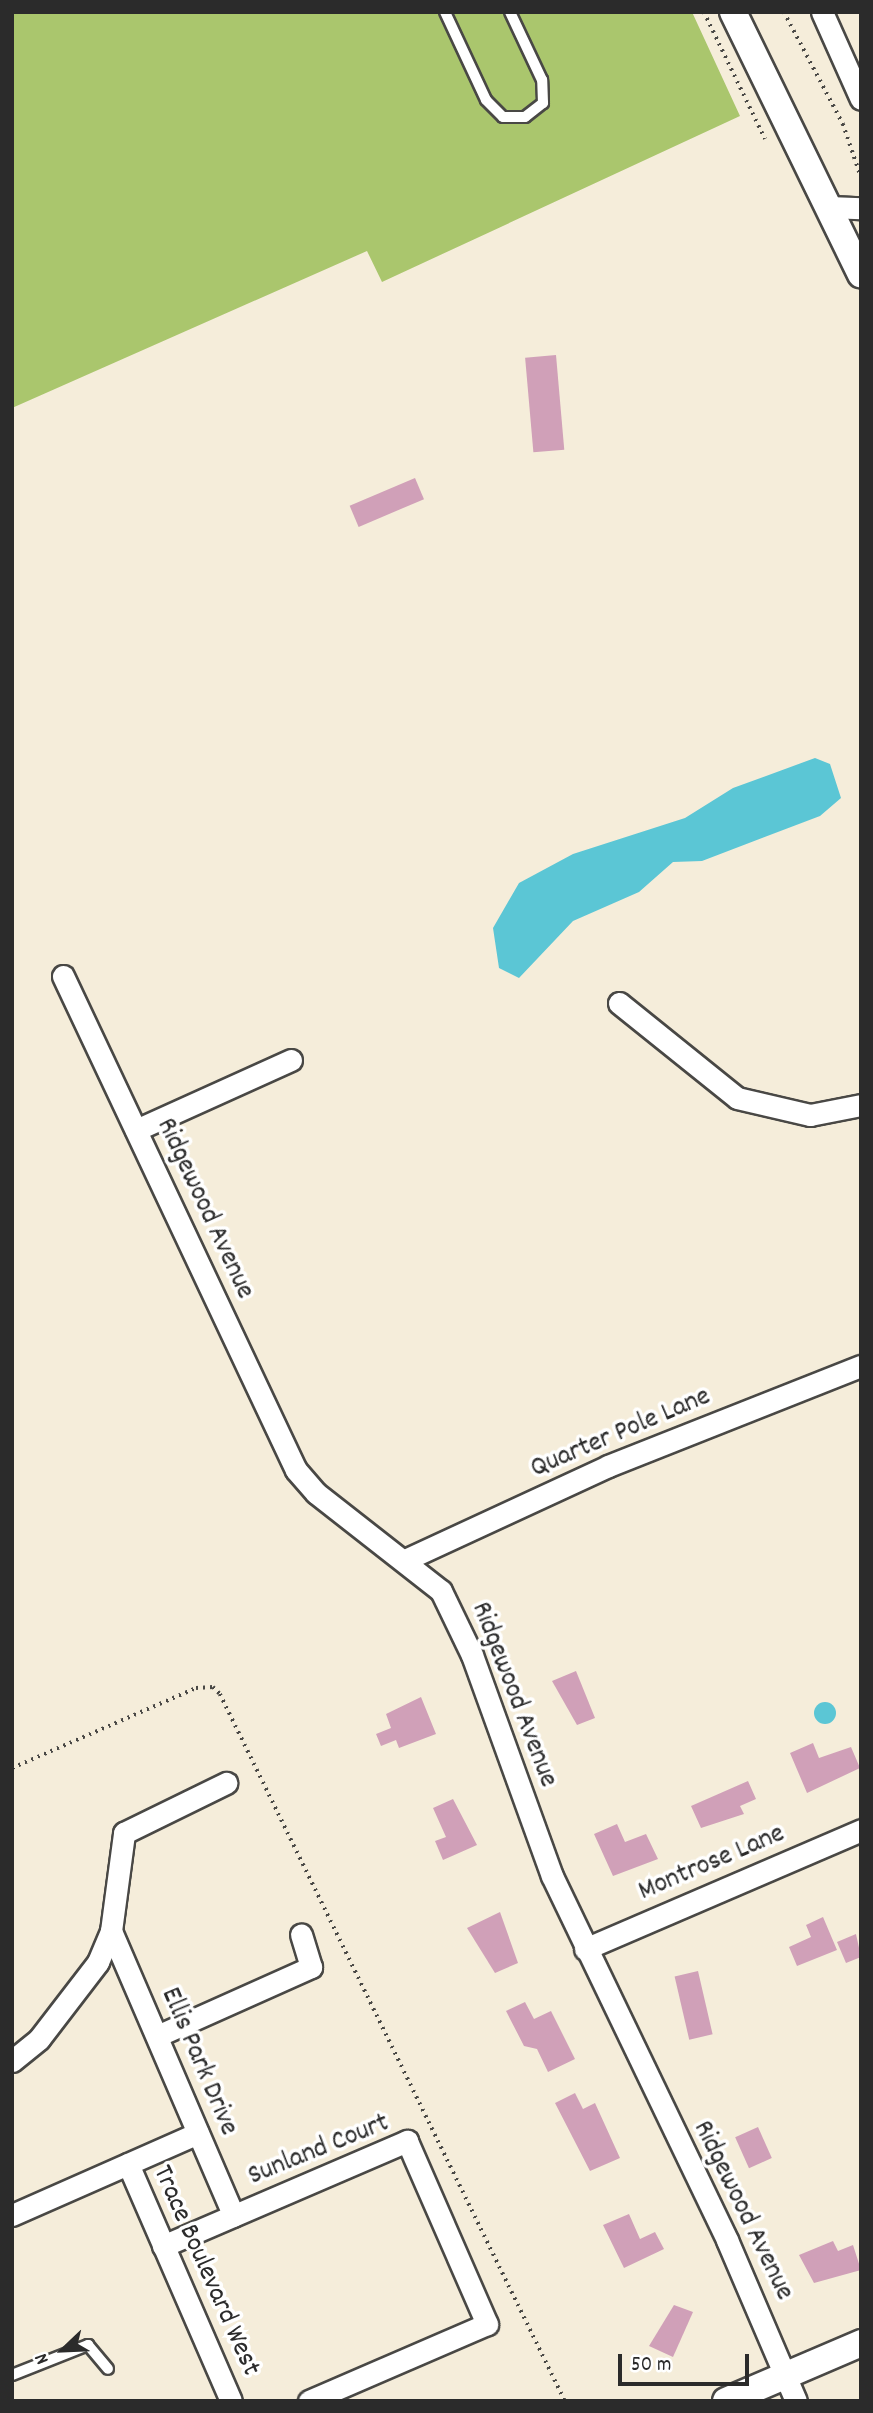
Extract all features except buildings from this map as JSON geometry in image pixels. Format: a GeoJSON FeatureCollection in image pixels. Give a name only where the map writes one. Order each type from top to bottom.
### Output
{"type":"FeatureCollection","features":[{"type":"Feature","properties":{"kind":"street"},"geometry":{"type":"LineString","coordinates":[[733,12],[859,265]]}},
{"type":"Feature","properties":{"kind":"street"},"geometry":{"type":"LineString","coordinates":[[822,12],[861,99]]}},
{"type":"Feature","properties":{"kind":"street"},"geometry":{"type":"LineString","coordinates":[[828,207],[861,208]]}},
{"type":"Feature","properties":{"kind":"street","name":"Ridgewood Avenue"},"geometry":{"type":"LineString","coordinates":[[63,976],[296,1470],[316,1493],[405,1560],[441,1591],[460,1628],[585,1949],[727,2240],[796,2401]]}},
{"type":"Feature","properties":{"kind":"street"},"geometry":{"type":"LineString","coordinates":[[619,1003],[737,1098],[810,1115],[861,1105]]}},
{"type":"Feature","properties":{"kind":"street"},"geometry":{"type":"LineString","coordinates":[[136,1130],[290,1060]]}},
{"type":"Feature","properties":{"kind":"street","name":"Quarter Pole Lane"},"geometry":{"type":"LineString","coordinates":[[405,1560],[608,1466],[861,1366]]}},
{"type":"Feature","properties":{"kind":"street"},"geometry":{"type":"LineString","coordinates":[[12,2061],[64,2009],[111,1931],[124,1833],[226,1783]]}},
{"type":"Feature","properties":{"kind":"street","name":"Montrose Lane"},"geometry":{"type":"LineString","coordinates":[[585,1949],[861,1830]]}},
{"type":"Feature","properties":{"kind":"street","name":"Ellis Park Drive"},"geometry":{"type":"LineString","coordinates":[[111,1931],[234,2216]]}},
{"type":"Feature","properties":{"kind":"street"},"geometry":{"type":"LineString","coordinates":[[157,2036],[311,1967],[301,1935]]}},
{"type":"Feature","properties":{"kind":"street"},"geometry":{"type":"LineString","coordinates":[[12,2215],[198,2133]]}},
{"type":"Feature","properties":{"kind":"street","name":"Sunland Court"},"geometry":{"type":"LineString","coordinates":[[163,2246],[407,2141],[487,2324],[309,2401]]}},
{"type":"Feature","properties":{"kind":"street","name":"Trace Boulevard West"},"geometry":{"type":"LineString","coordinates":[[128,2164],[231,2401]]}},
{"type":"Feature","properties":{"kind":"street"},"geometry":{"type":"LineString","coordinates":[[726,2401],[764,2393],[785,2375],[861,2343]]}},
{"type":"Feature","properties":{"kind":"lane"},"geometry":{"type":"LineString","coordinates":[[445,12],[486,100],[503,117],[525,117],[544,103],[542,80],[510,12]]}},
{"type":"Feature","properties":{"kind":"lane"},"geometry":{"type":"LineString","coordinates":[[12,2375],[88,2345],[108,2369]]}},
{"type":"Feature","properties":{"kind":"path"},"geometry":{"type":"LineString","coordinates":[[704,12],[765,139]]}},
{"type":"Feature","properties":{"kind":"path"},"geometry":{"type":"LineString","coordinates":[[784,12],[843,124],[861,177]]}},
{"type":"Feature","properties":{"kind":"path"},"geometry":{"type":"LineString","coordinates":[[12,1768],[196,1688],[213,1687],[220,1694],[565,2401]]}},
{"type":"Feature","properties":{"kind":"green space"},"geometry":{"type":"Polygon","coordinates":[[[12,12],[692,12],[740,116],[382,282],[367,251],[12,408],[12,12]]]}},
{"type":"Feature","properties":{"kind":"water"},"geometry":{"type":"Polygon","coordinates":[[[815,758],[830,764],[841,798],[820,816],[702,861],[673,862],[639,892],[573,921],[519,978],[499,968],[493,928],[519,883],[573,854],[685,818],[733,788],[815,758]]]}},
{"type":"Feature","properties":{"kind":"water"},"geometry":{"type":"Polygon","coordinates":[[[825,1702],[833,1705],[836,1713],[833,1721],[825,1724],[817,1721],[814,1713],[817,1705],[825,1702]]]}}]}
